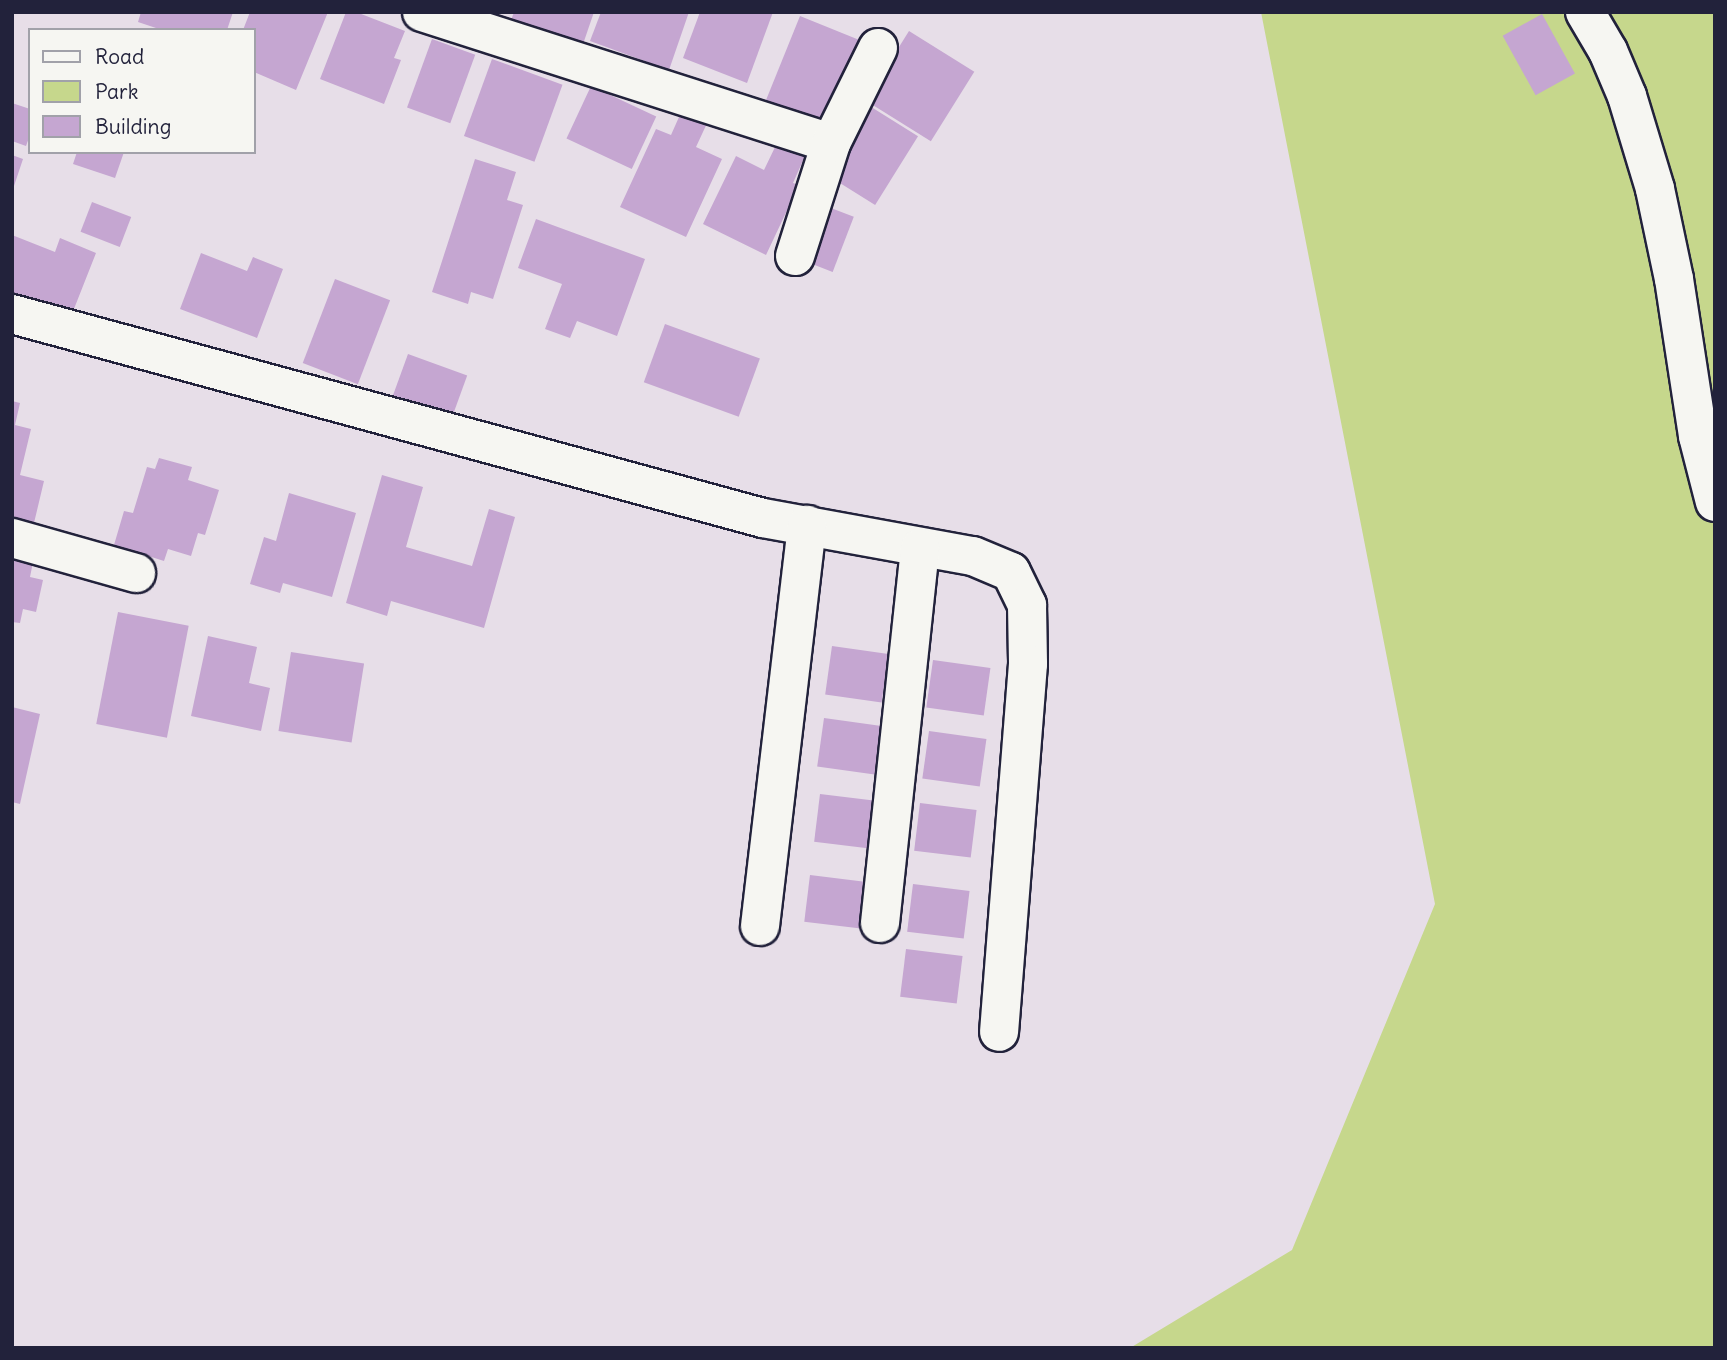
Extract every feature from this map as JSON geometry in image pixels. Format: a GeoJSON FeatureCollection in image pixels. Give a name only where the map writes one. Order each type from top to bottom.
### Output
{"type":"FeatureCollection","features":[{"type":"Feature","properties":{"kind":"street"},"geometry":{"type":"LineString","coordinates":[[422,12],[831,143]]}},
{"type":"Feature","properties":{"kind":"street"},"geometry":{"type":"LineString","coordinates":[[1584,12],[1608,51],[1627,96],[1655,189],[1674,279],[1698,436],[1715,502]]}},
{"type":"Feature","properties":{"kind":"street"},"geometry":{"type":"LineString","coordinates":[[794,256],[831,143],[878,48]]}},
{"type":"Feature","properties":{"kind":"street"},"geometry":{"type":"LineString","coordinates":[[12,314],[763,518],[973,556],[1012,572],[1027,605],[1028,664],[999,1032]]}},
{"type":"Feature","properties":{"kind":"street"},"geometry":{"type":"LineString","coordinates":[[760,926],[807,526]]}},
{"type":"Feature","properties":{"kind":"street"},"geometry":{"type":"LineString","coordinates":[[12,538],[136,573]]}},
{"type":"Feature","properties":{"kind":"street"},"geometry":{"type":"LineString","coordinates":[[880,923],[920,548]]}},
{"type":"Feature","properties":{"kind":"green space"},"geometry":{"type":"Polygon","coordinates":[[[1261,12],[1715,12],[1715,1348],[1130,1348],[1292,1250],[1435,904],[1261,12]]]}},
{"type":"Feature","properties":{"kind":"building"},"geometry":{"type":"Polygon","coordinates":[[[141,12],[233,12],[228,28],[156,28],[138,22],[141,12]]]}},
{"type":"Feature","properties":{"kind":"building"},"geometry":{"type":"Polygon","coordinates":[[[250,12],[328,12],[296,90],[256,73],[256,28],[244,28],[250,12]]]}},
{"type":"Feature","properties":{"kind":"building"},"geometry":{"type":"Polygon","coordinates":[[[346,12],[356,12],[405,31],[394,58],[401,60],[384,104],[320,79],[346,12]]]}},
{"type":"Feature","properties":{"kind":"building"},"geometry":{"type":"Polygon","coordinates":[[[514,12],[594,12],[581,50],[509,26],[514,12]]]}},
{"type":"Feature","properties":{"kind":"building"},"geometry":{"type":"Polygon","coordinates":[[[601,12],[689,12],[669,70],[590,41],[601,12]]]}},
{"type":"Feature","properties":{"kind":"building"},"geometry":{"type":"Polygon","coordinates":[[[700,12],[773,12],[747,83],[683,58],[700,12]]]}},
{"type":"Feature","properties":{"kind":"building"},"geometry":{"type":"Polygon","coordinates":[[[1542,14],[1575,73],[1536,95],[1503,36],[1542,14]]]}},
{"type":"Feature","properties":{"kind":"building"},"geometry":{"type":"Polygon","coordinates":[[[800,16],[869,44],[833,133],[764,105],[800,16]]]}},
{"type":"Feature","properties":{"kind":"building"},"geometry":{"type":"Polygon","coordinates":[[[909,31],[974,72],[931,141],[866,101],[909,31]]]}},
{"type":"Feature","properties":{"kind":"building"},"geometry":{"type":"Polygon","coordinates":[[[432,39],[475,55],[450,123],[407,108],[432,39]]]}},
{"type":"Feature","properties":{"kind":"building"},"geometry":{"type":"Polygon","coordinates":[[[492,59],[562,85],[534,162],[464,136],[492,59]]]}},
{"type":"Feature","properties":{"kind":"building"},"geometry":{"type":"Polygon","coordinates":[[[591,86],[656,116],[632,169],[566,139],[591,86]]]}},
{"type":"Feature","properties":{"kind":"building"},"geometry":{"type":"Polygon","coordinates":[[[12,103],[28,108],[28,140],[26,146],[12,141],[12,103]]]}},
{"type":"Feature","properties":{"kind":"building"},"geometry":{"type":"Polygon","coordinates":[[[868,105],[918,136],[875,205],[825,174],[868,105]]]}},
{"type":"Feature","properties":{"kind":"building"},"geometry":{"type":"Polygon","coordinates":[[[683,108],[709,119],[696,147],[722,159],[686,237],[620,207],[656,129],[671,135],[683,108]]]}},
{"type":"Feature","properties":{"kind":"building"},"geometry":{"type":"Polygon","coordinates":[[[777,143],[805,156],[793,183],[799,185],[766,255],[703,224],[736,156],[764,170],[777,143]]]}},
{"type":"Feature","properties":{"kind":"building"},"geometry":{"type":"Polygon","coordinates":[[[76,154],[123,154],[115,178],[73,164],[76,154]]]}},
{"type":"Feature","properties":{"kind":"building"},"geometry":{"type":"Polygon","coordinates":[[[12,155],[23,159],[13,189],[12,189],[12,155]]]}},
{"type":"Feature","properties":{"kind":"building"},"geometry":{"type":"Polygon","coordinates":[[[475,159],[516,172],[507,200],[523,205],[493,299],[471,292],[468,304],[432,292],[475,159]]]}},
{"type":"Feature","properties":{"kind":"building"},"geometry":{"type":"Polygon","coordinates":[[[92,202],[131,217],[120,247],[81,232],[92,202]]]}},
{"type":"Feature","properties":{"kind":"building"},"geometry":{"type":"Polygon","coordinates":[[[823,205],[854,217],[833,272],[802,260],[823,205]]]}},
{"type":"Feature","properties":{"kind":"building"},"geometry":{"type":"Polygon","coordinates":[[[536,219],[645,259],[617,336],[577,321],[570,338],[545,329],[562,284],[518,268],[536,219]]]}},
{"type":"Feature","properties":{"kind":"building"},"geometry":{"type":"Polygon","coordinates":[[[12,235],[55,252],[60,238],[96,253],[70,319],[12,295],[12,235]]]}},
{"type":"Feature","properties":{"kind":"building"},"geometry":{"type":"Polygon","coordinates":[[[201,253],[247,271],[253,257],[283,269],[257,338],[180,309],[201,253]]]}},
{"type":"Feature","properties":{"kind":"building"},"geometry":{"type":"Polygon","coordinates":[[[335,279],[390,300],[358,384],[303,363],[335,279]]]}},
{"type":"Feature","properties":{"kind":"building"},"geometry":{"type":"Polygon","coordinates":[[[665,324],[760,359],[739,417],[644,382],[665,324]]]}},
{"type":"Feature","properties":{"kind":"building"},"geometry":{"type":"Polygon","coordinates":[[[408,354],[467,376],[450,423],[391,402],[408,354]]]}},
{"type":"Feature","properties":{"kind":"building"},"geometry":{"type":"Polygon","coordinates":[[[12,401],[20,403],[15,425],[31,429],[20,475],[44,481],[34,523],[12,518],[12,401]]]}},
{"type":"Feature","properties":{"kind":"building"},"geometry":{"type":"Polygon","coordinates":[[[159,458],[192,467],[188,480],[219,490],[205,535],[198,533],[191,556],[168,549],[164,561],[114,545],[124,511],[133,513],[147,467],[155,469],[159,458]]]}},
{"type":"Feature","properties":{"kind":"building"},"geometry":{"type":"Polygon","coordinates":[[[382,475],[423,487],[406,547],[472,566],[489,509],[515,517],[484,628],[391,601],[387,616],[346,603],[382,475]]]}},
{"type":"Feature","properties":{"kind":"building"},"geometry":{"type":"Polygon","coordinates":[[[289,493],[356,513],[332,597],[283,583],[280,593],[250,584],[264,537],[276,541],[289,493]]]}},
{"type":"Feature","properties":{"kind":"building"},"geometry":{"type":"Polygon","coordinates":[[[12,552],[34,557],[30,577],[43,580],[36,612],[23,609],[20,623],[12,622],[12,552]]]}},
{"type":"Feature","properties":{"kind":"building"},"geometry":{"type":"Polygon","coordinates":[[[118,612],[189,626],[167,738],[96,724],[118,612]]]}},
{"type":"Feature","properties":{"kind":"building"},"geometry":{"type":"Polygon","coordinates":[[[208,636],[257,647],[249,683],[270,688],[261,731],[191,716],[208,636]]]}},
{"type":"Feature","properties":{"kind":"building"},"geometry":{"type":"Polygon","coordinates":[[[832,646],[888,654],[882,702],[825,695],[832,646]]]}},
{"type":"Feature","properties":{"kind":"building"},"geometry":{"type":"Polygon","coordinates":[[[291,652],[364,664],[352,743],[278,731],[291,652]]]}},
{"type":"Feature","properties":{"kind":"building"},"geometry":{"type":"Polygon","coordinates":[[[933,660],[990,668],[984,716],[926,708],[933,660]]]}},
{"type":"Feature","properties":{"kind":"building"},"geometry":{"type":"Polygon","coordinates":[[[12,707],[40,714],[20,804],[12,802],[12,707]]]}},
{"type":"Feature","properties":{"kind":"building"},"geometry":{"type":"Polygon","coordinates":[[[824,718],[881,726],[875,775],[817,767],[824,718]]]}},
{"type":"Feature","properties":{"kind":"building"},"geometry":{"type":"Polygon","coordinates":[[[929,731],[986,739],[980,787],[922,779],[929,731]]]}},
{"type":"Feature","properties":{"kind":"building"},"geometry":{"type":"Polygon","coordinates":[[[820,794],[876,801],[870,848],[814,842],[820,794]]]}},
{"type":"Feature","properties":{"kind":"building"},"geometry":{"type":"Polygon","coordinates":[[[920,803],[977,810],[971,858],[914,851],[920,803]]]}},
{"type":"Feature","properties":{"kind":"building"},"geometry":{"type":"Polygon","coordinates":[[[810,875],[867,882],[861,929],[804,922],[810,875]]]}},
{"type":"Feature","properties":{"kind":"building"},"geometry":{"type":"Polygon","coordinates":[[[913,884],[970,891],[964,939],[907,932],[913,884]]]}},
{"type":"Feature","properties":{"kind":"building"},"geometry":{"type":"Polygon","coordinates":[[[906,949],[963,956],[957,1004],[900,997],[906,949]]]}}]}
